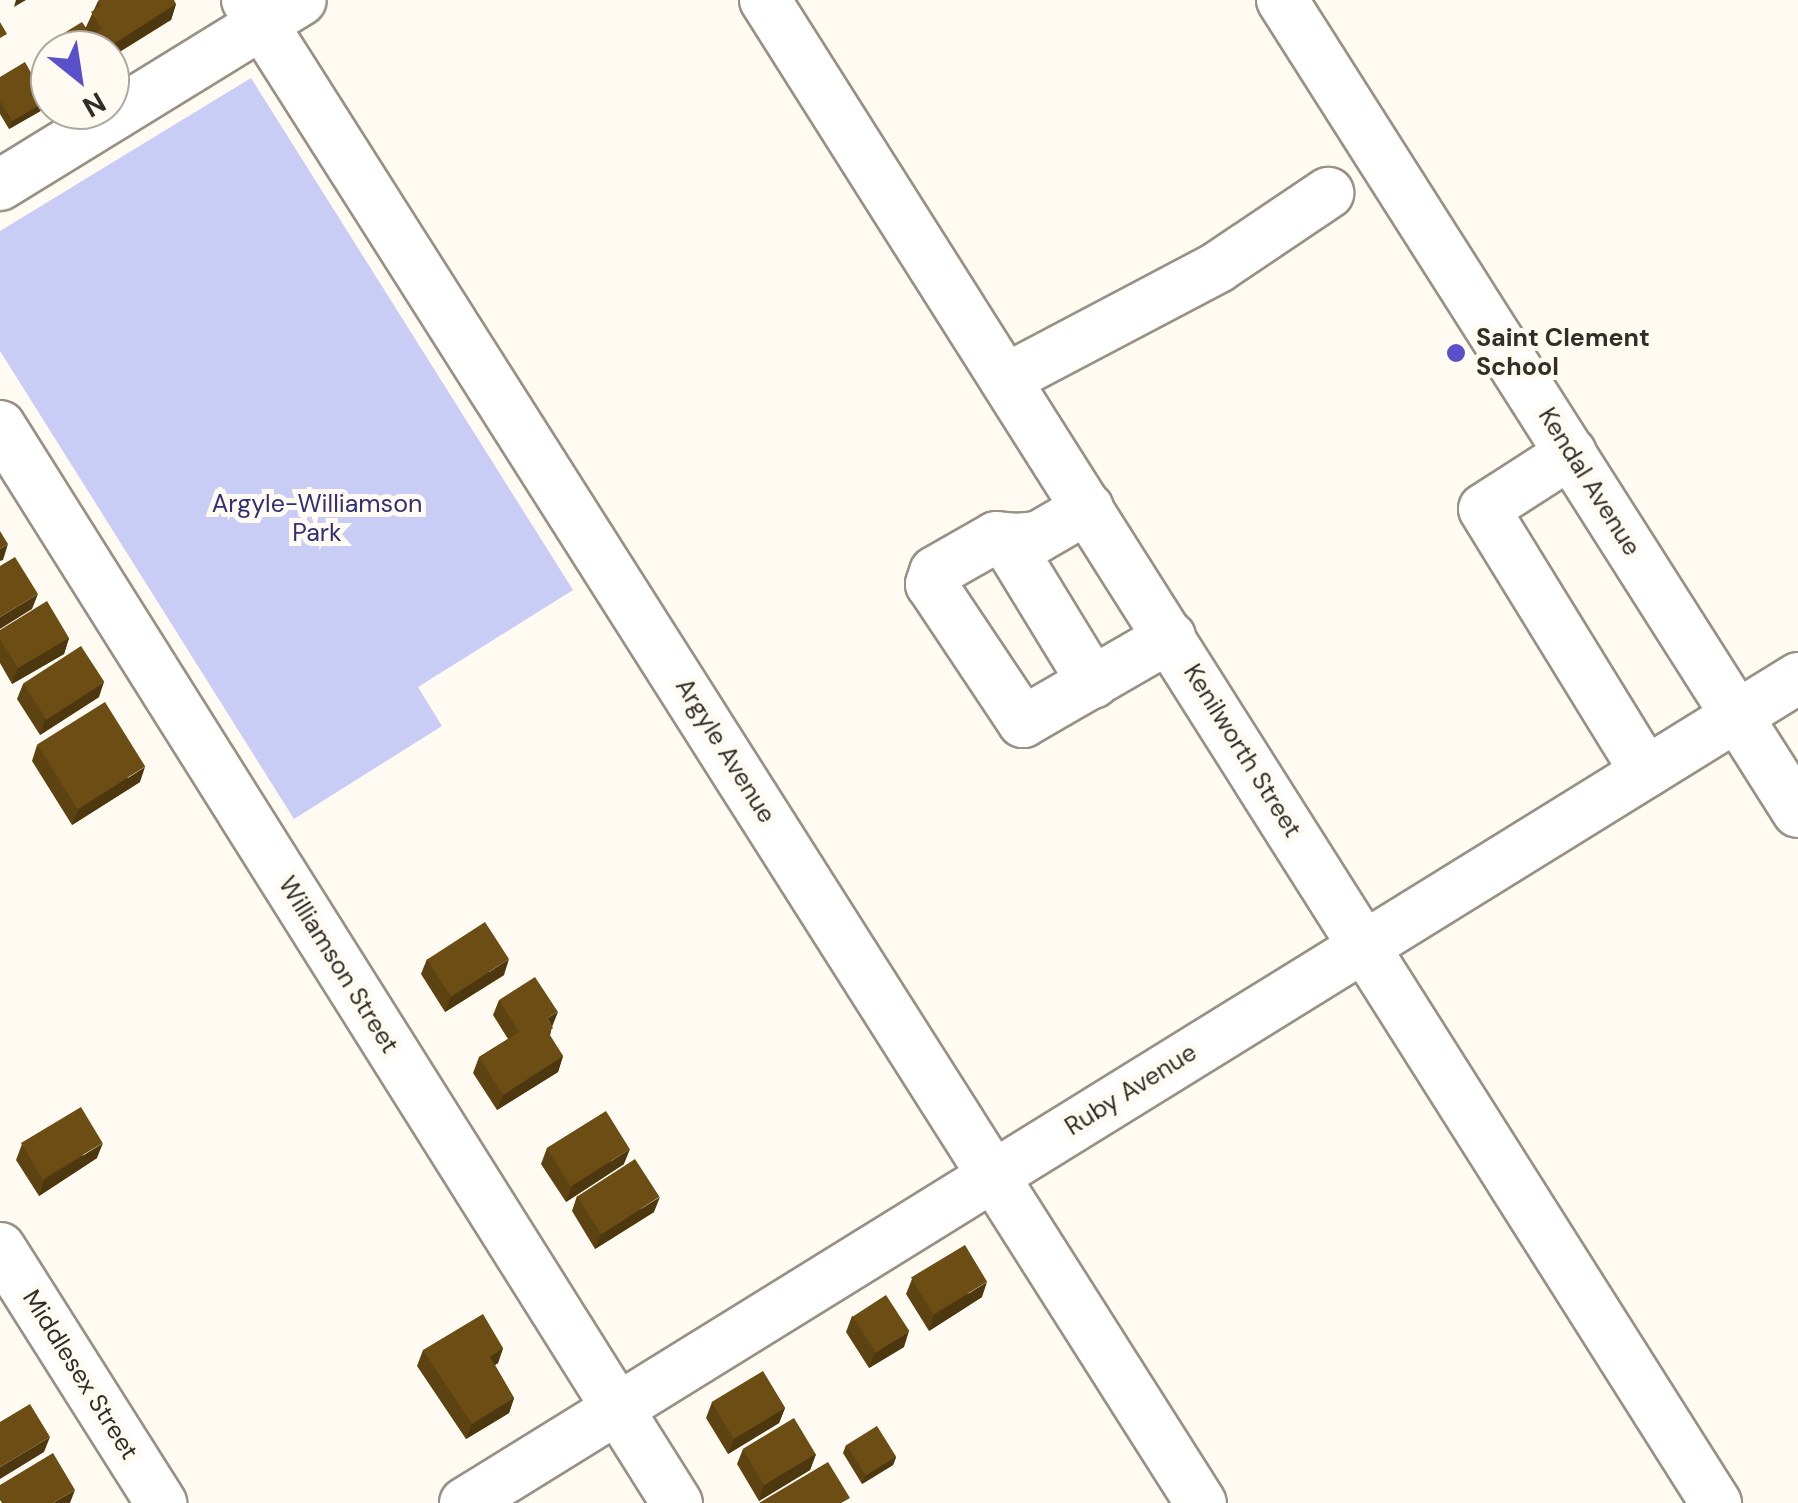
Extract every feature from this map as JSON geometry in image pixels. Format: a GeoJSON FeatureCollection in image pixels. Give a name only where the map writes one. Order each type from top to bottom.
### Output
{"type":"FeatureCollection","features":[{"type":"Feature","properties":{"kind":"street","name":"Kenilworth Street"},"geometry":{"type":"LineString","coordinates":[[765,0],[1716,1503]]}},
{"type":"Feature","properties":{"kind":"street","name":"Kendal Avenue"},"geometry":{"type":"LineString","coordinates":[[1282,0],[1798,812]]}},
{"type":"Feature","properties":{"kind":"street"},"geometry":{"type":"LineString","coordinates":[[0,184],[270,8]]}},
{"type":"Feature","properties":{"kind":"street","name":"Argyle Avenue"},"geometry":{"type":"LineString","coordinates":[[270,8],[1201,1503]]}},
{"type":"Feature","properties":{"kind":"street"},"geometry":{"type":"LineString","coordinates":[[1006,379],[1218,267],[1328,192]]}},
{"type":"Feature","properties":{"kind":"street","name":"Williamson Street"},"geometry":{"type":"LineString","coordinates":[[0,426],[677,1503]]}},
{"type":"Feature","properties":{"kind":"street"},"geometry":{"type":"LineString","coordinates":[[1570,453],[1484,509],[1646,772]]}},
{"type":"Feature","properties":{"kind":"street"},"geometry":{"type":"LineString","coordinates":[[1088,508],[1038,537],[996,537],[935,572],[931,584],[1023,722],[1170,637]]}},
{"type":"Feature","properties":{"kind":"street"},"geometry":{"type":"LineString","coordinates":[[1017,538],[1022,574],[1094,682]]}},
{"type":"Feature","properties":{"kind":"street","name":"Ruby Avenue"},"geometry":{"type":"LineString","coordinates":[[464,1503],[1798,678]]}},
{"type":"Feature","properties":{"kind":"street","name":"Middlesex Street"},"geometry":{"type":"LineString","coordinates":[[0,1248],[161,1503]]}},
{"type":"Feature","properties":{"kind":"green space","name":"Argyle-Williamson Park"},"geometry":{"type":"Polygon","coordinates":[[[251,78],[573,590],[418,687],[442,726],[294,819],[0,351],[0,231],[251,78]]]}},
{"type":"Feature","properties":{"kind":"building"},"geometry":{"type":"Polygon","coordinates":[[[174,0],[176,4],[130,33],[130,30],[100,30],[91,12],[101,6],[98,1],[174,0]]]}},
{"type":"Feature","properties":{"kind":"building"},"geometry":{"type":"Polygon","coordinates":[[[82,22],[88,30],[69,30],[82,22]]]}},
{"type":"Feature","properties":{"kind":"building"},"geometry":{"type":"Polygon","coordinates":[[[25,62],[30,71],[30,111],[12,121],[0,101],[0,77],[25,62]]]}},
{"type":"Feature","properties":{"kind":"building"},"geometry":{"type":"Polygon","coordinates":[[[0,531],[8,544],[0,549],[0,531]]]}},
{"type":"Feature","properties":{"kind":"building"},"geometry":{"type":"Polygon","coordinates":[[[15,557],[38,594],[0,617],[0,566],[15,557]]]}},
{"type":"Feature","properties":{"kind":"building"},"geometry":{"type":"Polygon","coordinates":[[[47,601],[69,638],[18,668],[0,639],[0,630],[47,601]]]}},
{"type":"Feature","properties":{"kind":"building"},"geometry":{"type":"Polygon","coordinates":[[[81,646],[104,682],[47,720],[23,684],[81,646]]]}},
{"type":"Feature","properties":{"kind":"building"},"geometry":{"type":"Polygon","coordinates":[[[105,702],[145,766],[77,809],[37,744],[105,702]]]}},
{"type":"Feature","properties":{"kind":"building"},"geometry":{"type":"Polygon","coordinates":[[[485,922],[509,959],[451,996],[427,960],[485,922]]]}},
{"type":"Feature","properties":{"kind":"building"},"geometry":{"type":"Polygon","coordinates":[[[535,977],[558,1012],[547,1018],[553,1028],[548,1032],[563,1056],[503,1095],[479,1057],[519,1032],[499,1000],[535,977]]]}},
{"type":"Feature","properties":{"kind":"building"},"geometry":{"type":"Polygon","coordinates":[[[81,1107],[103,1143],[43,1179],[21,1143],[81,1107]]]}},
{"type":"Feature","properties":{"kind":"building"},"geometry":{"type":"Polygon","coordinates":[[[606,1111],[630,1149],[570,1186],[547,1148],[606,1111]]]}},
{"type":"Feature","properties":{"kind":"building"},"geometry":{"type":"Polygon","coordinates":[[[635,1159],[660,1197],[602,1234],[577,1197],[635,1159]]]}},
{"type":"Feature","properties":{"kind":"building"},"geometry":{"type":"Polygon","coordinates":[[[965,1245],[987,1282],[933,1314],[911,1277],[965,1245]]]}},
{"type":"Feature","properties":{"kind":"building"},"geometry":{"type":"Polygon","coordinates":[[[886,1295],[909,1331],[876,1353],[852,1317],[886,1295]]]}},
{"type":"Feature","properties":{"kind":"building"},"geometry":{"type":"Polygon","coordinates":[[[483,1314],[503,1348],[490,1357],[514,1398],[472,1424],[423,1350],[483,1314]]]}},
{"type":"Feature","properties":{"kind":"building"},"geometry":{"type":"Polygon","coordinates":[[[763,1371],[785,1408],[734,1439],[712,1402],[763,1371]]]}},
{"type":"Feature","properties":{"kind":"building"},"geometry":{"type":"Polygon","coordinates":[[[30,1404],[50,1437],[0,1467],[0,1422],[30,1404]]]}},
{"type":"Feature","properties":{"kind":"building"},"geometry":{"type":"Polygon","coordinates":[[[794,1418],[816,1454],[764,1485],[743,1449],[794,1418]]]}},
{"type":"Feature","properties":{"kind":"building"},"geometry":{"type":"Polygon","coordinates":[[[877,1426],[896,1457],[866,1476],[846,1445],[877,1426]]]}},
{"type":"Feature","properties":{"kind":"building"},"geometry":{"type":"Polygon","coordinates":[[[53,1453],[75,1490],[53,1503],[2,1503],[0,1485],[53,1453]]]}},
{"type":"Feature","properties":{"kind":"building"},"geometry":{"type":"Polygon","coordinates":[[[828,1462],[850,1498],[841,1503],[759,1503],[828,1462]]]}},
{"type":"Feature","properties":{"kind":"place","name":"Saint Clement School"},"geometry":{"type":"Point","coordinates":[1456,353]}}]}
